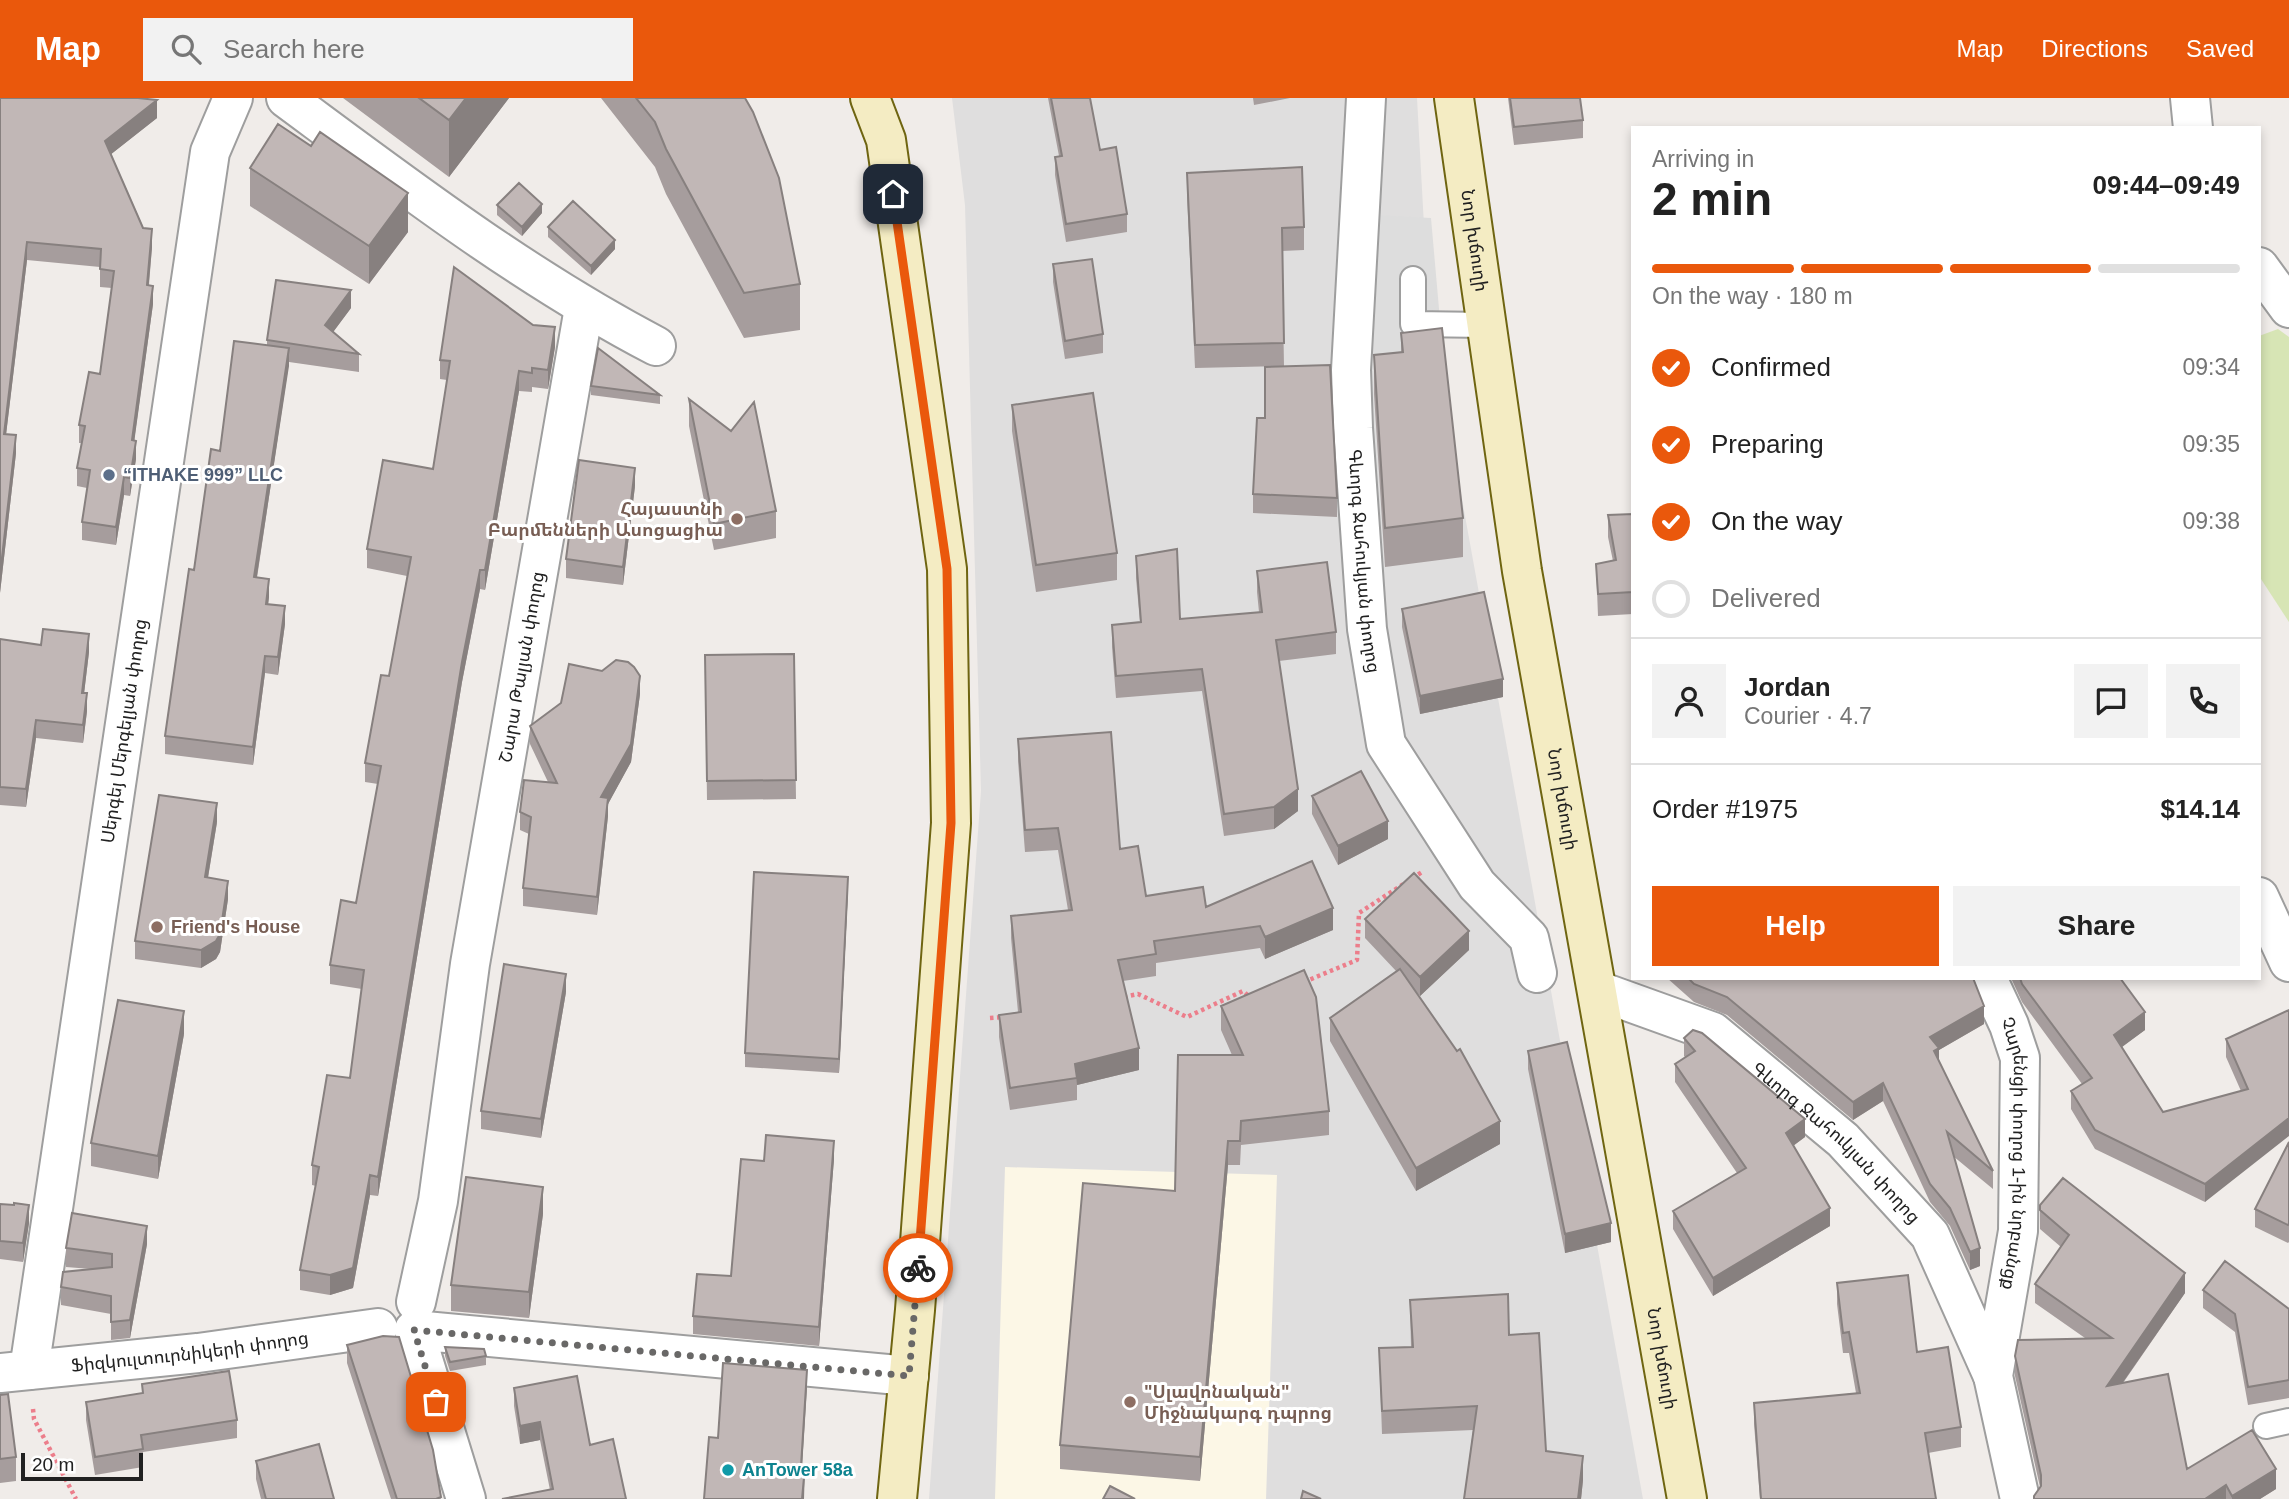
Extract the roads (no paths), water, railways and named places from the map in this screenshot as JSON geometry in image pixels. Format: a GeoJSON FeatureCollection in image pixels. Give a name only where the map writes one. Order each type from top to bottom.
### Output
{"type":"FeatureCollection","features":[{"type":"Feature","properties":{"kind":"main road","name":"Նոր խճուղի"},"geometry":{"type":"LineString","coordinates":[[1454,98],[1526,598],[1584,936],[1599,990],[1687,1499]]}},
{"type":"Feature","properties":{"kind":"main road"},"geometry":{"type":"LineString","coordinates":[[871,99],[886,140],[947,569],[951,823],[909,1376],[897,1499]]}},
{"type":"Feature","properties":{"kind":"street","name":"Սերգեյ Մերգելյան փողոց"},"geometry":{"type":"LineString","coordinates":[[15,1372],[210,152],[233,98]]}},
{"type":"Feature","properties":{"kind":"street"},"geometry":{"type":"LineString","coordinates":[[286,98],[438,210],[584,308],[656,346]]}},
{"type":"Feature","properties":{"kind":"street","name":"Գևորգ Ջահուկյան փողոց"},"geometry":{"type":"LineString","coordinates":[[1366,98],[1351,370],[1367,629],[1386,744],[1477,885],[1528,939],[1537,973]]}},
{"type":"Feature","properties":{"kind":"street"},"geometry":{"type":"LineString","coordinates":[[2190,98],[2193,126]]}},
{"type":"Feature","properties":{"kind":"street"},"geometry":{"type":"LineString","coordinates":[[2261,270],[2289,307]]}},
{"type":"Feature","properties":{"kind":"street","name":"Շարա Թալյան փողոց"},"geometry":{"type":"LineString","coordinates":[[466,1499],[403,1320],[438,1201],[470,964],[584,308]]}},
{"type":"Feature","properties":{"kind":"street"},"geometry":{"type":"LineString","coordinates":[[2261,901],[2289,962]]}},
{"type":"Feature","properties":{"kind":"street","name":"Չարենցի փողոց 1-ին նրբանցք"},"geometry":{"type":"LineString","coordinates":[[1988,980],[2009,1025],[2020,1058],[2018,1231],[1993,1376],[2021,1499]]}},
{"type":"Feature","properties":{"kind":"street","name":"Գևորգ Ջահուկյան փողոց"},"geometry":{"type":"LineString","coordinates":[[1599,990],[1713,1032],[1843,1140],[1930,1235],[1993,1376]]}},
{"type":"Feature","properties":{"kind":"street","name":"Ֆիզկուլտուրնիկերի փողոց"},"geometry":{"type":"LineString","coordinates":[[15,1372],[198,1353],[403,1320],[909,1376]]}},
{"type":"Feature","properties":{"kind":"lane"},"geometry":{"type":"LineString","coordinates":[[1413,279],[1413,324],[1487,325]]}},
{"type":"Feature","properties":{"kind":"place","name":"“ITHAKE 999” LLC"},"geometry":{"type":"Point","coordinates":[109,475]}},
{"type":"Feature","properties":{"kind":"place","name":"Հայաստնի Բարմենների Ասոցացիա"},"geometry":{"type":"Point","coordinates":[737,519]}},
{"type":"Feature","properties":{"kind":"place","name":"Friend's House"},"geometry":{"type":"Point","coordinates":[157,927]}},
{"type":"Feature","properties":{"kind":"place","name":"\"Սլավոնական\" Միջնակարգ դպրոց"},"geometry":{"type":"Point","coordinates":[1130,1402]}},
{"type":"Feature","properties":{"kind":"place","name":"AnTower 58a"},"geometry":{"type":"Point","coordinates":[728,1470]}}]}
